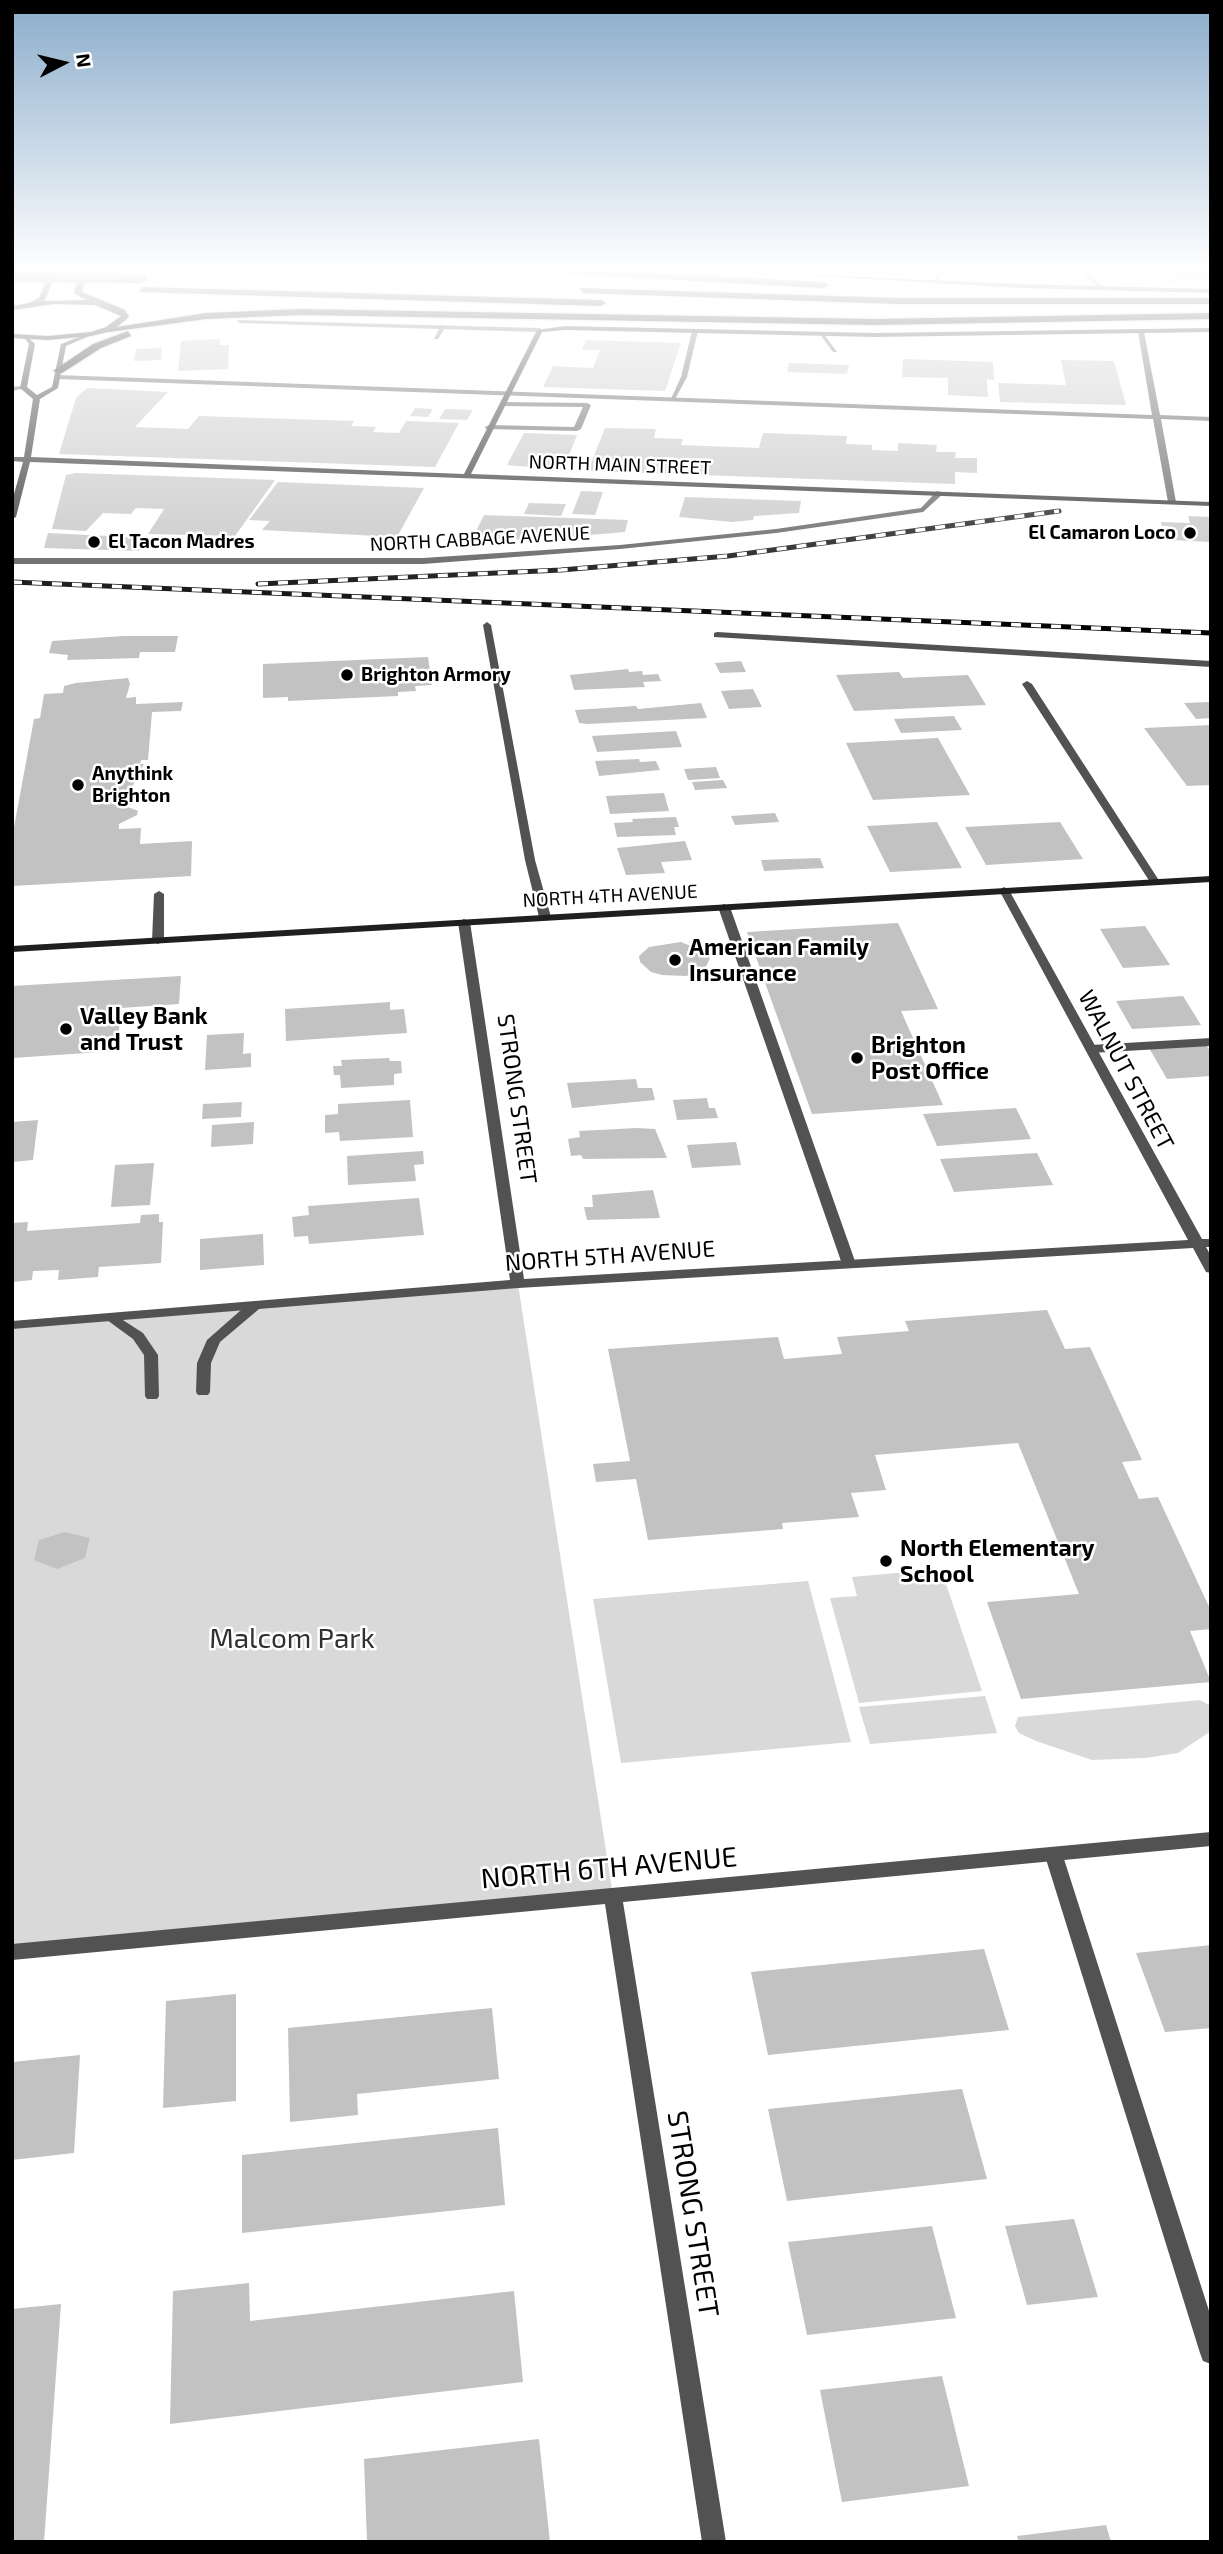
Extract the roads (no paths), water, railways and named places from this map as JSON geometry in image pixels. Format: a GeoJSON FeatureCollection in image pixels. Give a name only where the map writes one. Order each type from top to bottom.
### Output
{"type":"FeatureCollection","features":[{"type":"Feature","properties":{"kind":"street"},"geometry":{"type":"LineString","coordinates":[[26,390],[37,398]]}},
{"type":"Feature","properties":{"kind":"street"},"geometry":{"type":"LineString","coordinates":[[37,398],[51,390]]}},
{"type":"Feature","properties":{"kind":"street"},"geometry":{"type":"LineString","coordinates":[[441,390],[1211,419]]}},
{"type":"Feature","properties":{"kind":"street"},"geometry":{"type":"LineString","coordinates":[[467,475],[509,390]]}},
{"type":"Feature","properties":{"kind":"street"},"geometry":{"type":"LineString","coordinates":[[672,400],[677,390]]}},
{"type":"Feature","properties":{"kind":"street"},"geometry":{"type":"LineString","coordinates":[[1151,390],[1172,502]]}},
{"type":"Feature","properties":{"kind":"street"},"geometry":{"type":"LineString","coordinates":[[12,517],[27,459],[37,398]]}},
{"type":"Feature","properties":{"kind":"street"},"geometry":{"type":"LineString","coordinates":[[489,427],[577,429],[587,405],[502,404]]}},
{"type":"Feature","properties":{"kind":"street"},"geometry":{"type":"LineString","coordinates":[[527,428],[538,406]]}},
{"type":"Feature","properties":{"kind":"street","name":"NORTH MAIN STREET"},"geometry":{"type":"LineString","coordinates":[[12,459],[1211,504]]}},
{"type":"Feature","properties":{"kind":"street","name":"NORTH CABBAGE AVENUE"},"geometry":{"type":"LineString","coordinates":[[12,561],[423,561],[607,548],[776,531],[923,510],[940,493]]}},
{"type":"Feature","properties":{"kind":"street"},"geometry":{"type":"LineString","coordinates":[[487,625],[530,860],[545,917]]}},
{"type":"Feature","properties":{"kind":"street"},"geometry":{"type":"LineString","coordinates":[[717,635],[1211,664]]}},
{"type":"Feature","properties":{"kind":"street"},"geometry":{"type":"LineString","coordinates":[[1027,684],[1155,882]]}},
{"type":"Feature","properties":{"kind":"street","name":"NORTH 4TH AVENUE"},"geometry":{"type":"LineString","coordinates":[[12,949],[1211,879]]}},
{"type":"Feature","properties":{"kind":"street","name":"WALNUT STREET"},"geometry":{"type":"LineString","coordinates":[[1004,890],[1091,1049],[1204,1244],[1211,1269]]}},
{"type":"Feature","properties":{"kind":"street"},"geometry":{"type":"LineString","coordinates":[[158,941],[159,894]]}},
{"type":"Feature","properties":{"kind":"street"},"geometry":{"type":"LineString","coordinates":[[724,907],[849,1265]]}},
{"type":"Feature","properties":{"kind":"street","name":"STRONG STREET"},"geometry":{"type":"LineString","coordinates":[[464,922],[518,1284]]}},
{"type":"Feature","properties":{"kind":"street"},"geometry":{"type":"LineString","coordinates":[[1091,1049],[1211,1042]]}},
{"type":"Feature","properties":{"kind":"street","name":"NORTH 5TH AVENUE"},"geometry":{"type":"LineString","coordinates":[[12,1325],[518,1284],[1204,1244]]}},
{"type":"Feature","properties":{"kind":"street"},"geometry":{"type":"LineString","coordinates":[[203,1392],[204,1363],[214,1340],[254,1306]]}},
{"type":"Feature","properties":{"kind":"street"},"geometry":{"type":"LineString","coordinates":[[112,1317],[138,1336],[151,1355],[152,1396]]}},
{"type":"Feature","properties":{"kind":"street","name":"NORTH 6TH AVENUE"},"geometry":{"type":"LineString","coordinates":[[12,1952],[1054,1856],[1211,1839]]}},
{"type":"Feature","properties":{"kind":"street"},"geometry":{"type":"LineString","coordinates":[[1054,1856],[1211,2353]]}},
{"type":"Feature","properties":{"kind":"street","name":"STRONG STREET"},"geometry":{"type":"LineString","coordinates":[[613,1896],[714,2542]]}},
{"type":"Feature","properties":{"kind":"railway"},"geometry":{"type":"LineString","coordinates":[[258,584],[561,570],[728,556],[1059,511]]}},
{"type":"Feature","properties":{"kind":"railway"},"geometry":{"type":"LineString","coordinates":[[12,582],[1211,633]]}},
{"type":"Feature","properties":{"kind":"place","name":"El Camaron Loco"},"geometry":{"type":"Point","coordinates":[1190,533]}},
{"type":"Feature","properties":{"kind":"place","name":"El Tacon Madres"},"geometry":{"type":"Point","coordinates":[94,542]}},
{"type":"Feature","properties":{"kind":"place","name":"Brighton Armory"},"geometry":{"type":"Point","coordinates":[347,675]}},
{"type":"Feature","properties":{"kind":"place","name":"Anythink Brighton"},"geometry":{"type":"Point","coordinates":[78,785]}},
{"type":"Feature","properties":{"kind":"place","name":"American Family Insurance"},"geometry":{"type":"Point","coordinates":[675,960]}},
{"type":"Feature","properties":{"kind":"place","name":"Valley Bank and Trust"},"geometry":{"type":"Point","coordinates":[66,1029]}},
{"type":"Feature","properties":{"kind":"place","name":"Brighton Post Office"},"geometry":{"type":"Point","coordinates":[857,1058]}},
{"type":"Feature","properties":{"kind":"place","name":"North Elementary School"},"geometry":{"type":"Point","coordinates":[886,1561]}},
{"type":"Feature","properties":{"kind":"park label","name":"Malcom Park"},"geometry":{"type":"Point","coordinates":[292,1639]}}]}
